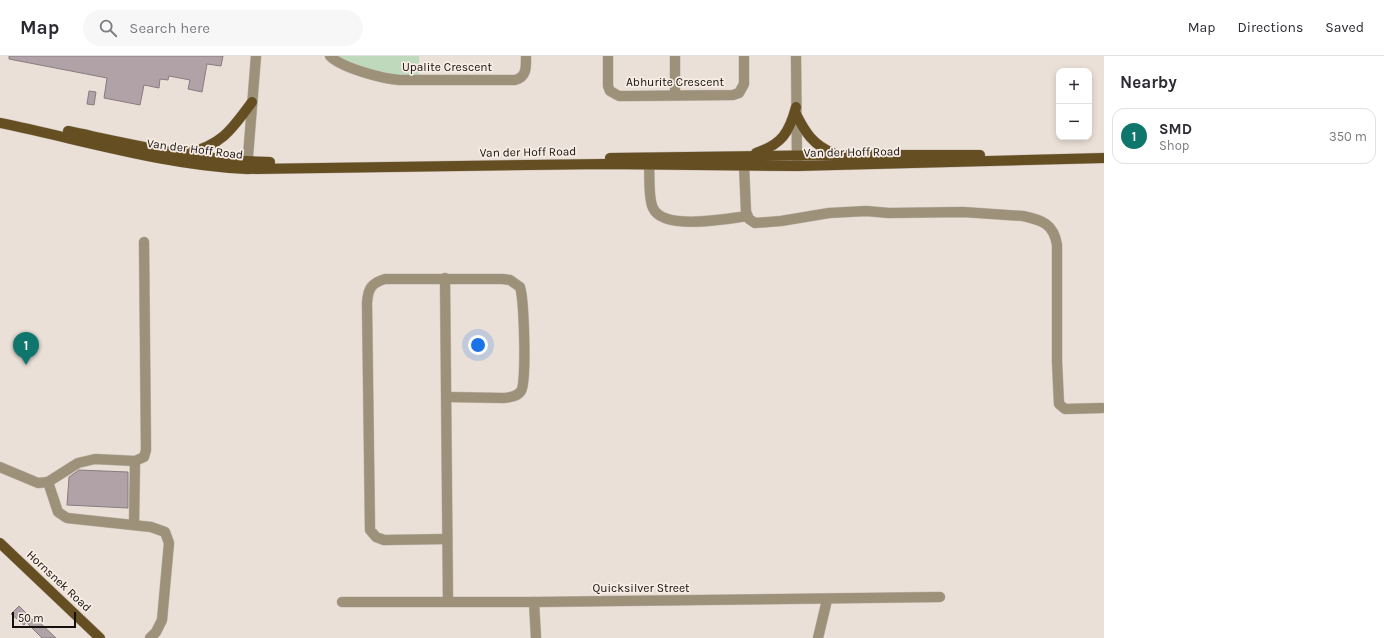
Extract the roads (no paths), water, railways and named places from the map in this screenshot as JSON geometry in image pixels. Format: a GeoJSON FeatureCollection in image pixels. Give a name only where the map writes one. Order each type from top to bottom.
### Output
{"type":"FeatureCollection","features":[{"type":"Feature","properties":{"kind":"main road"},"geometry":{"type":"LineString","coordinates":[[182,155],[204,148],[223,138],[237,124],[252,102]]}},
{"type":"Feature","properties":{"kind":"main road"},"geometry":{"type":"LineString","coordinates":[[796,110],[811,139],[820,147],[838,155]]}},
{"type":"Feature","properties":{"kind":"main road"},"geometry":{"type":"LineString","coordinates":[[748,155],[766,149],[780,141],[791,124],[796,110]]}},
{"type":"Feature","properties":{"kind":"main road","name":"Van der Hoff Road"},"geometry":{"type":"LineString","coordinates":[[0,117],[182,155],[248,165],[797,166],[1048,161],[1061,158]]}},
{"type":"Feature","properties":{"kind":"main road","name":"Van der Hoff Road"},"geometry":{"type":"LineString","coordinates":[[0,123],[174,162],[215,167],[248,165],[570,160],[748,155],[1047,156],[1061,158],[1104,158]]}},
{"type":"Feature","properties":{"kind":"main road","name":"Hornsnek Road"},"geometry":{"type":"LineString","coordinates":[[0,545],[100,638]]}},
{"type":"Feature","properties":{"kind":"street"},"geometry":{"type":"LineString","coordinates":[[248,165],[256,56]]}},
{"type":"Feature","properties":{"kind":"street","name":"Upalite Crescent"},"geometry":{"type":"LineString","coordinates":[[330,56],[345,65],[391,80],[514,80],[521,78],[525,73],[526,56]]}},
{"type":"Feature","properties":{"kind":"street","name":"Abhurite Crescent"},"geometry":{"type":"LineString","coordinates":[[608,56],[608,86],[613,94],[629,96],[733,95],[739,93],[744,84],[744,56]]}},
{"type":"Feature","properties":{"kind":"street"},"geometry":{"type":"LineString","coordinates":[[675,56],[675,95]]}},
{"type":"Feature","properties":{"kind":"street"},"geometry":{"type":"LineString","coordinates":[[796,56],[797,166]]}},
{"type":"Feature","properties":{"kind":"street"},"geometry":{"type":"LineString","coordinates":[[649,165],[652,207],[661,218],[690,222],[747,216]]}},
{"type":"Feature","properties":{"kind":"street"},"geometry":{"type":"LineString","coordinates":[[744,165],[747,216],[752,221],[760,223],[838,212],[940,211],[1023,216],[1043,222],[1052,230],[1057,245],[1057,361],[1059,404],[1066,409],[1102,408]]}},
{"type":"Feature","properties":{"kind":"street"},"geometry":{"type":"LineString","coordinates":[[0,467],[31,482],[48,482],[78,463],[95,459],[135,461],[144,457],[146,450],[144,242]]}},
{"type":"Feature","properties":{"kind":"street"},"geometry":{"type":"LineString","coordinates":[[447,397],[504,398],[513,396],[520,392],[523,385],[524,372],[523,306],[520,287],[510,280],[445,278],[385,279],[376,281],[367,293],[370,530],[376,537],[384,540],[447,539]]}},
{"type":"Feature","properties":{"kind":"street"},"geometry":{"type":"LineString","coordinates":[[445,278],[448,602]]}},
{"type":"Feature","properties":{"kind":"street"},"geometry":{"type":"LineString","coordinates":[[134,525],[135,461]]}},
{"type":"Feature","properties":{"kind":"street"},"geometry":{"type":"LineString","coordinates":[[48,482],[58,512],[62,515],[74,519],[159,528],[165,532],[168,537],[162,620],[156,632],[150,638]]}},
{"type":"Feature","properties":{"kind":"street","name":"Quicksilver Street"},"geometry":{"type":"LineString","coordinates":[[342,602],[827,600],[940,597]]}},
{"type":"Feature","properties":{"kind":"street"},"geometry":{"type":"LineString","coordinates":[[818,638],[827,600]]}},
{"type":"Feature","properties":{"kind":"street"},"geometry":{"type":"LineString","coordinates":[[534,602],[536,638]]}},
{"type":"Feature","properties":{"kind":"place","name":"SMD"},"geometry":{"type":"Point","coordinates":[26,365]}}]}
